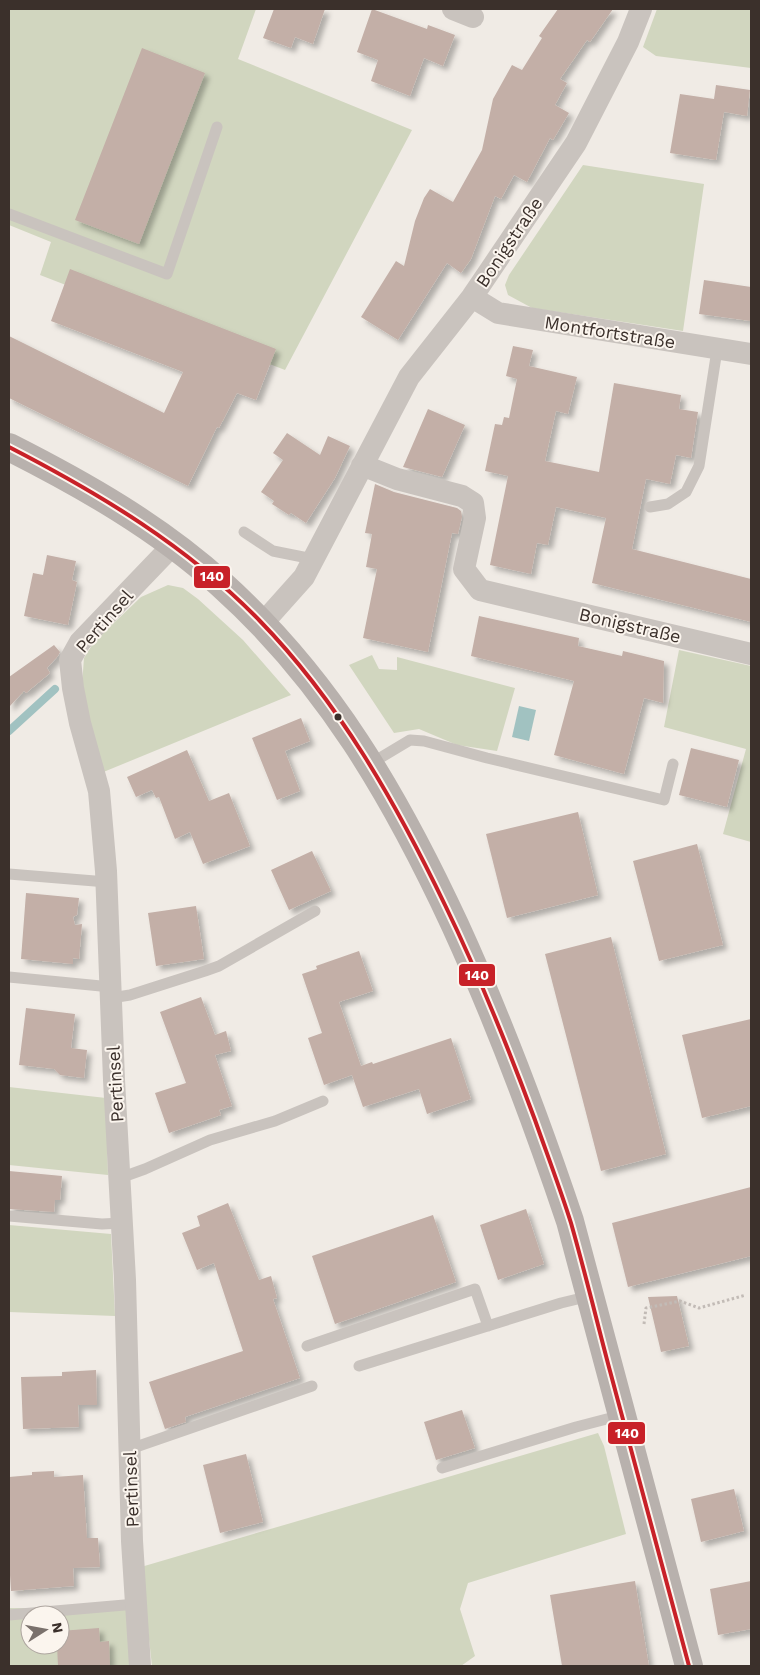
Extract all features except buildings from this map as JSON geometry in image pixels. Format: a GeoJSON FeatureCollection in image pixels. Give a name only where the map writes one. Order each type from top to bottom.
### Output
{"type":"FeatureCollection","features":[{"type":"Feature","properties":{"kind":"main road"},"geometry":{"type":"LineString","coordinates":[[9,447],[104,499],[173,545],[218,582],[288,650],[329,701],[405,823],[430,871],[486,992],[537,1124],[570,1220],[689,1666]]}},
{"type":"Feature","properties":{"kind":"street"},"geometry":{"type":"LineString","coordinates":[[452,9],[473,17]]}},
{"type":"Feature","properties":{"kind":"street","name":"Bonigstraße"},"geometry":{"type":"LineString","coordinates":[[262,624],[304,578],[409,377],[472,298],[576,144],[628,42],[640,9]]}},
{"type":"Feature","properties":{"kind":"street","name":"Montfortstraße"},"geometry":{"type":"LineString","coordinates":[[472,298],[498,313],[751,354]]}},
{"type":"Feature","properties":{"kind":"street","name":"Bonigstraße"},"geometry":{"type":"LineString","coordinates":[[362,465],[397,479],[462,496],[473,503],[475,518],[464,569],[480,590],[751,654]]}},
{"type":"Feature","properties":{"kind":"street","name":"Pertinsel"},"geometry":{"type":"LineString","coordinates":[[140,1666],[107,882],[99,791],[80,723],[70,660],[80,642],[173,545]]}},
{"type":"Feature","properties":{"kind":"lane"},"geometry":{"type":"LineString","coordinates":[[9,214],[167,274],[218,127]]}},
{"type":"Feature","properties":{"kind":"lane"},"geometry":{"type":"LineString","coordinates":[[650,507],[668,504],[686,492],[699,466],[717,350]]}},
{"type":"Feature","properties":{"kind":"lane"},"geometry":{"type":"LineString","coordinates":[[244,532],[273,551],[313,559]]}},
{"type":"Feature","properties":{"kind":"lane"},"geometry":{"type":"LineString","coordinates":[[370,764],[410,740],[424,741],[664,800],[673,764]]}},
{"type":"Feature","properties":{"kind":"lane"},"geometry":{"type":"LineString","coordinates":[[9,874],[107,882]]}},
{"type":"Feature","properties":{"kind":"lane"},"geometry":{"type":"LineString","coordinates":[[9,977],[130,995],[219,966],[315,911]]}},
{"type":"Feature","properties":{"kind":"lane"},"geometry":{"type":"LineString","coordinates":[[120,1178],[210,1140],[275,1121],[323,1101]]}},
{"type":"Feature","properties":{"kind":"lane"},"geometry":{"type":"LineString","coordinates":[[9,1216],[102,1224],[122,1223]]}},
{"type":"Feature","properties":{"kind":"lane"},"geometry":{"type":"LineString","coordinates":[[307,1346],[475,1289],[488,1326]]}},
{"type":"Feature","properties":{"kind":"lane"},"geometry":{"type":"LineString","coordinates":[[359,1366],[561,1303],[590,1296]]}},
{"type":"Feature","properties":{"kind":"lane"},"geometry":{"type":"LineString","coordinates":[[130,1449],[312,1386]]}},
{"type":"Feature","properties":{"kind":"lane"},"geometry":{"type":"LineString","coordinates":[[442,1468],[622,1415]]}},
{"type":"Feature","properties":{"kind":"lane"},"geometry":{"type":"LineString","coordinates":[[9,1615],[136,1604]]}},
{"type":"Feature","properties":{"kind":"path"},"geometry":{"type":"LineString","coordinates":[[644,1324],[646,1308],[680,1302],[699,1308],[746,1295]]}},
{"type":"Feature","properties":{"kind":"green space"},"geometry":{"type":"Polygon","coordinates":[[[9,9],[256,9],[238,59],[412,130],[285,370],[40,275],[51,242],[9,225],[9,9]]]}},
{"type":"Feature","properties":{"kind":"green space"},"geometry":{"type":"Polygon","coordinates":[[[657,9],[751,9],[751,68],[656,56],[643,47],[657,9]]]}},
{"type":"Feature","properties":{"kind":"green space"},"geometry":{"type":"Polygon","coordinates":[[[583,165],[704,184],[683,331],[532,308],[508,295],[505,285],[509,275],[583,165]]]}},
{"type":"Feature","properties":{"kind":"green space"},"geometry":{"type":"Polygon","coordinates":[[[168,585],[183,588],[198,599],[243,640],[291,695],[101,773],[82,685],[84,658],[94,642],[141,597],[168,585]]]}},
{"type":"Feature","properties":{"kind":"green space"},"geometry":{"type":"Polygon","coordinates":[[[679,650],[751,666],[751,842],[723,834],[746,749],[664,727],[679,650]]]}},
{"type":"Feature","properties":{"kind":"green space"},"geometry":{"type":"Polygon","coordinates":[[[372,655],[379,669],[397,670],[397,657],[515,688],[497,751],[457,745],[419,729],[394,733],[349,665],[372,655]]]}},
{"type":"Feature","properties":{"kind":"green space"},"geometry":{"type":"Polygon","coordinates":[[[9,1087],[106,1098],[108,1175],[9,1165],[9,1087]]]}},
{"type":"Feature","properties":{"kind":"green space"},"geometry":{"type":"Polygon","coordinates":[[[9,1225],[111,1234],[115,1316],[9,1312],[9,1225]]]}},
{"type":"Feature","properties":{"kind":"green space"},"geometry":{"type":"Polygon","coordinates":[[[598,1433],[604,1446],[626,1534],[468,1583],[460,1609],[475,1656],[461,1666],[152,1666],[141,1567],[598,1433]]]}},
{"type":"Feature","properties":{"kind":"green space"},"geometry":{"type":"Polygon","coordinates":[[[9,1608],[20,1608],[20,1655],[70,1655],[70,1609],[126,1609],[130,1666],[9,1666],[9,1608]]]}},
{"type":"Feature","properties":{"kind":"water"},"geometry":{"type":"Polygon","coordinates":[[[519,706],[536,710],[529,741],[512,737],[519,706]]]}},
{"type":"Feature","properties":{"kind":"waterway"},"geometry":{"type":"LineString","coordinates":[[9,731],[55,689]]}},
{"type":"Feature","properties":{"kind":"transit line","name":"140"},"geometry":{"type":"LineString","coordinates":[[9,447],[76,483],[141,523],[202,568],[231,593],[259,620],[315,685],[364,755],[407,829],[445,905],[493,1011],[558,1184],[576,1241],[689,1666]]}}]}
